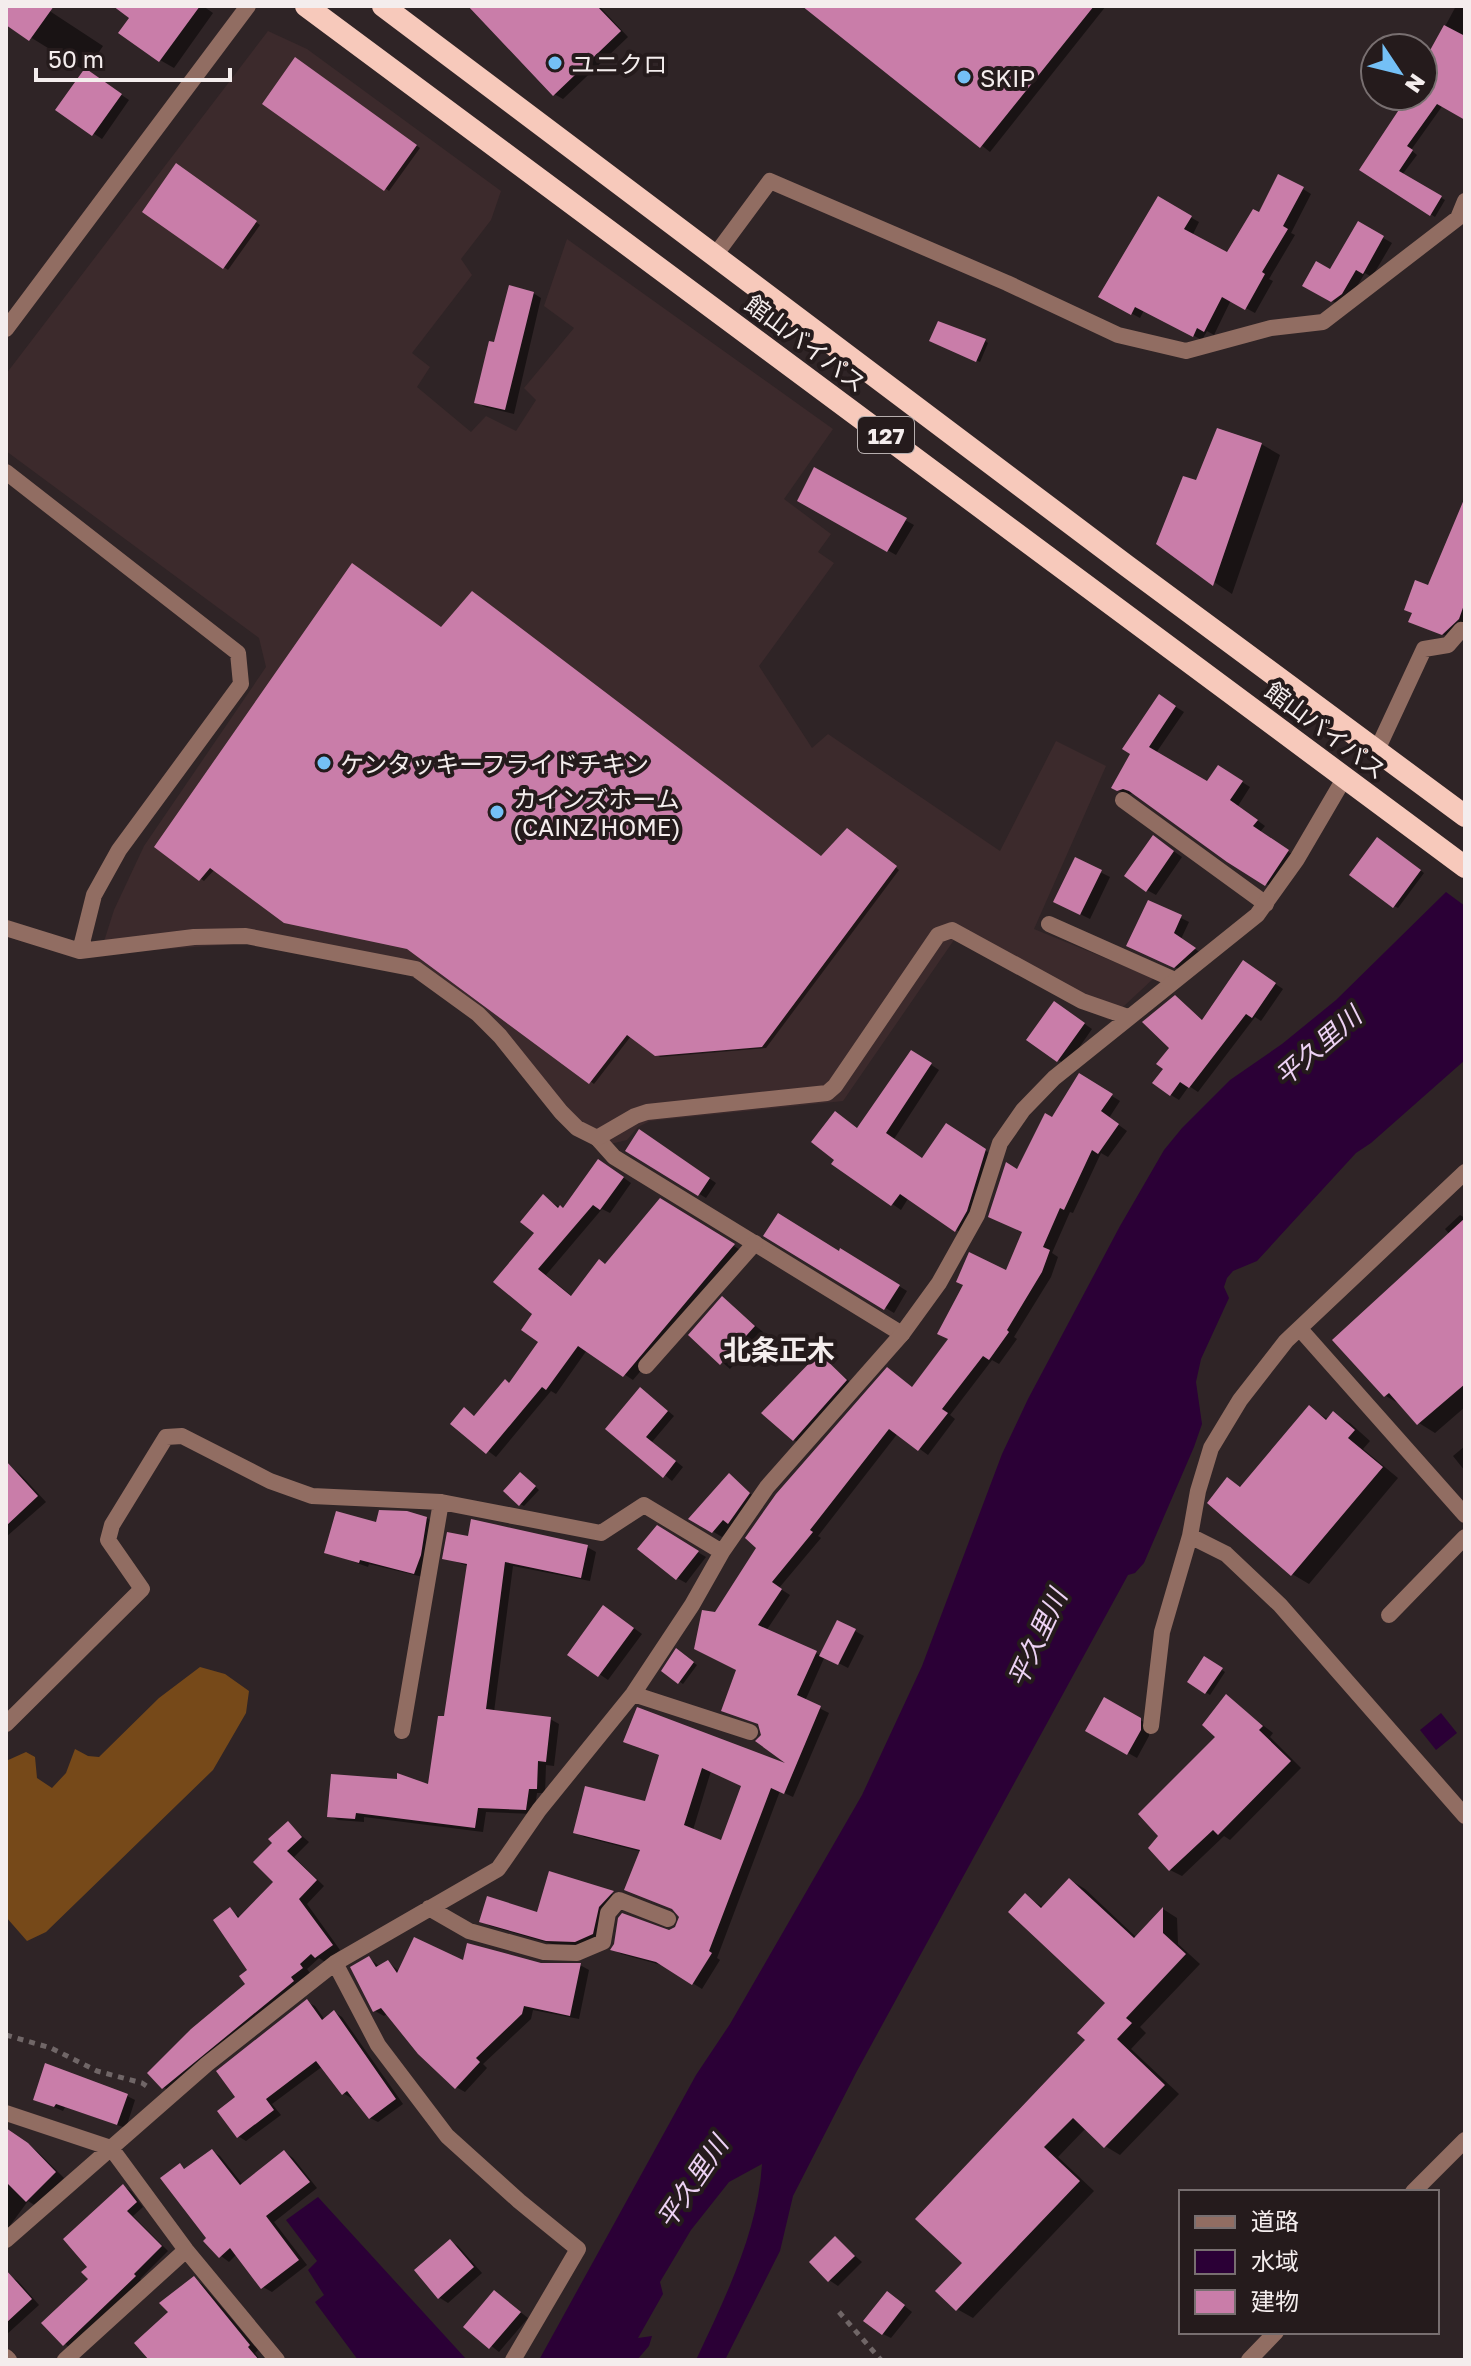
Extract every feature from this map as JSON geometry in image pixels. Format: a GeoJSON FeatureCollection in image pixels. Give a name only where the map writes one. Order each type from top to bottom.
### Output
{"type":"FeatureCollection","features":[{"type":"Feature","properties":{"kind":"highway","name":"館山バイパス"},"geometry":{"type":"LineString","coordinates":[[306,6],[1463,862]]}},
{"type":"Feature","properties":{"kind":"highway","name":"館山バイパス"},"geometry":{"type":"LineString","coordinates":[[383,6],[1465,816]]}},
{"type":"Feature","properties":{"kind":"street"},"geometry":{"type":"LineString","coordinates":[[7,327],[248,6]]}},
{"type":"Feature","properties":{"kind":"street"},"geometry":{"type":"LineString","coordinates":[[716,254],[770,181],[1007,283],[1118,335],[1186,351],[1271,328],[1323,322],[1458,218],[1465,201]]}},
{"type":"Feature","properties":{"kind":"street"},"geometry":{"type":"LineString","coordinates":[[6,472],[238,653],[241,684],[119,850],[94,895],[80,951]]}},
{"type":"Feature","properties":{"kind":"street"},"geometry":{"type":"LineString","coordinates":[[1377,750],[1424,649],[1448,645],[1461,630],[1465,632]]}},
{"type":"Feature","properties":{"kind":"street"},"geometry":{"type":"LineString","coordinates":[[6,2240],[167,2098],[335,1963],[498,1869],[539,1810],[633,1694],[692,1605],[722,1552],[767,1487],[902,1334],[939,1283],[977,1215],[1000,1143],[1015,1121],[1054,1078],[1257,915],[1297,859],[1345,777]]}},
{"type":"Feature","properties":{"kind":"street"},"geometry":{"type":"LineString","coordinates":[[1123,800],[1266,904]]}},
{"type":"Feature","properties":{"kind":"street"},"geometry":{"type":"LineString","coordinates":[[1049,924],[1175,980]]}},
{"type":"Feature","properties":{"kind":"street"},"geometry":{"type":"LineString","coordinates":[[6,928],[80,951],[194,937],[246,936],[416,969],[478,1014],[500,1036],[561,1112],[577,1128],[597,1138],[614,1157],[902,1334]]}},
{"type":"Feature","properties":{"kind":"street"},"geometry":{"type":"LineString","coordinates":[[597,1138],[647,1112],[827,1093],[835,1086],[938,935],[952,930],[1082,1001],[1128,1017]]}},
{"type":"Feature","properties":{"kind":"street"},"geometry":{"type":"LineString","coordinates":[[1151,1726],[1162,1632],[1211,1448],[1240,1400],[1286,1341],[1465,1172]]}},
{"type":"Feature","properties":{"kind":"street"},"geometry":{"type":"LineString","coordinates":[[646,1366],[755,1243]]}},
{"type":"Feature","properties":{"kind":"street"},"geometry":{"type":"LineString","coordinates":[[1300,1329],[1465,1515]]}},
{"type":"Feature","properties":{"kind":"street"},"geometry":{"type":"LineString","coordinates":[[6,1724],[142,1589],[108,1540],[112,1525],[166,1437],[182,1436],[270,1481],[312,1496],[441,1502],[601,1533],[644,1505],[722,1552]]}},
{"type":"Feature","properties":{"kind":"street"},"geometry":{"type":"LineString","coordinates":[[402,1731],[441,1502]]}},
{"type":"Feature","properties":{"kind":"street"},"geometry":{"type":"LineString","coordinates":[[1190,1536],[1226,1554],[1280,1605],[1465,1816]]}},
{"type":"Feature","properties":{"kind":"street"},"geometry":{"type":"LineString","coordinates":[[1389,1615],[1465,1537]]}},
{"type":"Feature","properties":{"kind":"street"},"geometry":{"type":"LineString","coordinates":[[633,1694],[750,1732]]}},
{"type":"Feature","properties":{"kind":"street"},"geometry":{"type":"LineString","coordinates":[[429,1908],[469,1931],[544,1952],[577,1953],[603,1942],[608,1913],[619,1900],[668,1919]]}},
{"type":"Feature","properties":{"kind":"street"},"geometry":{"type":"LineString","coordinates":[[335,1963],[378,2045],[447,2136],[578,2249],[513,2360]]}},
{"type":"Feature","properties":{"kind":"street"},"geometry":{"type":"LineString","coordinates":[[6,2113],[111,2148],[270,2358]]}},
{"type":"Feature","properties":{"kind":"street"},"geometry":{"type":"LineString","coordinates":[[1415,2190],[1465,2140]]}},
{"type":"Feature","properties":{"kind":"street"},"geometry":{"type":"LineString","coordinates":[[65,2360],[186,2250]]}},
{"type":"Feature","properties":{"kind":"street"},"geometry":{"type":"LineString","coordinates":[[1249,2360],[1274,2334]]}},
{"type":"Feature","properties":{"kind":"path"},"geometry":{"type":"LineString","coordinates":[[6,2035],[51,2048],[97,2071],[142,2083],[167,2098]]}},
{"type":"Feature","properties":{"kind":"path"},"geometry":{"type":"LineString","coordinates":[[839,2312],[881,2360]]}},
{"type":"Feature","properties":{"kind":"shaded area"},"geometry":{"type":"Polygon","coordinates":[[[268,31],[307,49],[501,191],[491,220],[461,259],[472,275],[412,353],[430,367],[417,387],[471,432],[486,416],[516,431],[536,400],[524,388],[574,328],[544,306],[567,239],[833,429],[784,499],[831,534],[818,552],[834,563],[759,666],[812,748],[828,734],[1000,851],[1056,741],[1106,766],[1034,929],[1154,978],[1109,1020],[954,940],[843,1101],[650,1121],[638,1127],[627,1140],[606,1145],[576,1123],[494,1023],[414,976],[249,943],[100,954],[114,910],[144,846],[266,667],[259,638],[6,451],[6,374],[268,31]]]}},
{"type":"Feature","properties":{"kind":"shaded area"},"geometry":{"type":"Polygon","coordinates":[[[200,1667],[225,1674],[249,1691],[246,1713],[213,1770],[46,1932],[27,1941],[6,1917],[6,1761],[26,1752],[35,1757],[37,1778],[52,1788],[66,1773],[75,1749],[88,1756],[99,1757],[159,1698],[200,1667]]]}},
{"type":"Feature","properties":{"kind":"water","name":"平久里川"},"geometry":{"type":"Polygon","coordinates":[[[1446,892],[1465,906],[1465,1060],[1356,1153],[1257,1261],[1233,1271],[1227,1278],[1224,1287],[1229,1298],[1201,1359],[1196,1382],[1202,1424],[1144,1563],[1135,1573],[1128,1575],[857,2071],[793,2196],[780,2251],[725,2360],[696,2360],[729,2289],[747,2240],[762,2164],[729,2182],[691,2230],[660,2282],[663,2294],[638,2338],[652,2336],[649,2346],[637,2360],[539,2360],[696,2075],[730,2024],[862,1795],[922,1666],[1002,1454],[1120,1226],[1164,1150],[1230,1080],[1282,1044],[1336,1000],[1446,892]]]}},
{"type":"Feature","properties":{"kind":"water"},"geometry":{"type":"Polygon","coordinates":[[[1441,1713],[1457,1733],[1436,1750],[1420,1730],[1441,1713]]]}},
{"type":"Feature","properties":{"kind":"water"},"geometry":{"type":"Polygon","coordinates":[[[318,2197],[467,2360],[358,2360],[315,2302],[324,2295],[308,2270],[317,2261],[286,2220],[318,2197]]]}},
{"type":"Feature","properties":{"kind":"building"},"geometry":{"type":"Polygon","coordinates":[[[6,6],[54,6],[29,41],[6,25],[6,6]]]}},
{"type":"Feature","properties":{"kind":"building"},"geometry":{"type":"Polygon","coordinates":[[[113,6],[200,6],[159,62],[118,33],[129,18],[113,6]]]}},
{"type":"Feature","properties":{"kind":"building","name":"ユニクロ"},"geometry":{"type":"Polygon","coordinates":[[[468,6],[597,6],[621,31],[553,96],[468,6]]]}},
{"type":"Feature","properties":{"kind":"building","name":"SKIP"},"geometry":{"type":"Polygon","coordinates":[[[802,6],[1094,6],[980,148],[802,6]]]}},
{"type":"Feature","properties":{"kind":"building"},"geometry":{"type":"Polygon","coordinates":[[[1444,25],[1465,36],[1465,120],[1439,105],[1439,34],[1444,25]]]}},
{"type":"Feature","properties":{"kind":"building"},"geometry":{"type":"Polygon","coordinates":[[[295,57],[417,145],[384,191],[262,104],[295,57]]]}},
{"type":"Feature","properties":{"kind":"building"},"geometry":{"type":"Polygon","coordinates":[[[85,68],[122,94],[92,136],[55,110],[85,68]]]}},
{"type":"Feature","properties":{"kind":"building"},"geometry":{"type":"Polygon","coordinates":[[[1397,112],[1431,112],[1407,146],[1413,150],[1399,171],[1442,196],[1430,216],[1359,170],[1397,112]]]}},
{"type":"Feature","properties":{"kind":"building"},"geometry":{"type":"Polygon","coordinates":[[[176,163],[257,221],[223,269],[142,212],[176,163]]]}},
{"type":"Feature","properties":{"kind":"building"},"geometry":{"type":"Polygon","coordinates":[[[1278,174],[1304,187],[1283,226],[1288,229],[1262,272],[1265,274],[1245,310],[1222,297],[1204,332],[1197,328],[1193,337],[1135,307],[1131,315],[1098,297],[1158,196],[1192,216],[1184,229],[1227,252],[1253,209],[1259,212],[1278,174]]]}},
{"type":"Feature","properties":{"kind":"building"},"geometry":{"type":"Polygon","coordinates":[[[1358,221],[1384,236],[1363,274],[1356,270],[1342,294],[1331,302],[1302,286],[1316,261],[1330,269],[1358,221]]]}},
{"type":"Feature","properties":{"kind":"building"},"geometry":{"type":"Polygon","coordinates":[[[509,285],[534,292],[505,410],[474,403],[489,341],[494,342],[509,285]]]}},
{"type":"Feature","properties":{"kind":"building"},"geometry":{"type":"Polygon","coordinates":[[[938,321],[986,339],[976,362],[929,341],[938,321]]]}},
{"type":"Feature","properties":{"kind":"building"},"geometry":{"type":"Polygon","coordinates":[[[1217,428],[1262,443],[1213,586],[1156,544],[1183,476],[1196,480],[1217,428]]]}},
{"type":"Feature","properties":{"kind":"building"},"geometry":{"type":"Polygon","coordinates":[[[814,467],[907,518],[887,552],[797,501],[814,467]]]}},
{"type":"Feature","properties":{"kind":"building"},"geometry":{"type":"Polygon","coordinates":[[[1465,497],[1465,602],[1459,619],[1442,635],[1408,622],[1412,613],[1404,610],[1415,580],[1428,585],[1465,497]]]}},
{"type":"Feature","properties":{"kind":"building"},"geometry":{"type":"Polygon","coordinates":[[[352,563],[441,627],[472,591],[821,856],[847,828],[897,866],[762,1047],[655,1056],[627,1035],[589,1084],[407,949],[284,923],[210,868],[199,881],[154,847],[352,563]]]}},
{"type":"Feature","properties":{"kind":"building"},"geometry":{"type":"Polygon","coordinates":[[[1159,694],[1176,706],[1149,747],[1207,781],[1218,765],[1243,781],[1230,800],[1258,820],[1253,826],[1289,850],[1265,886],[1129,791],[1111,788],[1130,754],[1122,749],[1159,694]]]}},
{"type":"Feature","properties":{"kind":"building"},"geometry":{"type":"Polygon","coordinates":[[[1153,835],[1174,851],[1146,892],[1124,876],[1153,835]]]}},
{"type":"Feature","properties":{"kind":"building"},"geometry":{"type":"Polygon","coordinates":[[[1377,837],[1421,870],[1393,908],[1349,875],[1377,837]]]}},
{"type":"Feature","properties":{"kind":"building"},"geometry":{"type":"Polygon","coordinates":[[[1075,857],[1102,870],[1080,915],[1053,902],[1075,857]]]}},
{"type":"Feature","properties":{"kind":"building"},"geometry":{"type":"Polygon","coordinates":[[[1148,900],[1182,915],[1174,933],[1196,948],[1174,968],[1126,946],[1148,900]]]}},
{"type":"Feature","properties":{"kind":"building"},"geometry":{"type":"Polygon","coordinates":[[[1243,960],[1276,983],[1252,1018],[1246,1014],[1189,1088],[1180,1082],[1170,1096],[1152,1083],[1163,1069],[1156,1064],[1169,1048],[1142,1022],[1175,995],[1202,1020],[1243,960]]]}},
{"type":"Feature","properties":{"kind":"building"},"geometry":{"type":"Polygon","coordinates":[[[1054,1001],[1085,1023],[1057,1062],[1026,1040],[1054,1001]]]}},
{"type":"Feature","properties":{"kind":"building"},"geometry":{"type":"Polygon","coordinates":[[[911,1050],[932,1063],[886,1133],[922,1158],[946,1123],[986,1149],[967,1211],[955,1232],[900,1194],[891,1206],[831,1164],[834,1160],[811,1142],[835,1111],[857,1128],[911,1050]]]}},
{"type":"Feature","properties":{"kind":"building"},"geometry":{"type":"Polygon","coordinates":[[[1079,1073],[1113,1094],[1101,1111],[1119,1124],[1098,1154],[1092,1150],[1064,1210],[1060,1208],[1043,1247],[1050,1250],[1042,1272],[1007,1330],[1009,1332],[989,1360],[983,1356],[942,1409],[948,1413],[918,1451],[889,1429],[772,1582],[782,1589],[758,1625],[817,1651],[797,1695],[821,1706],[784,1794],[771,1788],[709,1951],[712,1953],[692,1985],[656,1962],[610,1950],[622,1913],[669,1930],[675,1927],[679,1917],[672,1909],[624,1890],[640,1850],[573,1833],[585,1786],[645,1801],[659,1755],[623,1742],[637,1707],[785,1763],[755,1741],[761,1735],[758,1724],[721,1711],[736,1670],[694,1649],[702,1610],[715,1612],[756,1548],[745,1538],[776,1494],[887,1367],[912,1387],[948,1339],[937,1334],[963,1285],[956,1282],[969,1252],[1006,1270],[1022,1232],[988,1217],[1006,1162],[1017,1169],[1045,1113],[1052,1117],[1079,1073]],[[702,1768],[684,1825],[721,1840],[741,1786],[702,1768]]]}},
{"type":"Feature","properties":{"kind":"building"},"geometry":{"type":"Polygon","coordinates":[[[639,1129],[710,1178],[698,1196],[625,1151],[639,1129]]]}},
{"type":"Feature","properties":{"kind":"building"},"geometry":{"type":"Polygon","coordinates":[[[598,1159],[624,1177],[600,1210],[593,1205],[538,1269],[571,1296],[599,1259],[605,1264],[660,1198],[735,1244],[623,1377],[578,1346],[546,1390],[542,1387],[486,1454],[450,1424],[464,1407],[474,1416],[505,1379],[509,1383],[538,1342],[521,1330],[532,1314],[493,1282],[534,1233],[520,1222],[543,1194],[558,1208],[560,1205],[563,1208],[598,1159]]]}},
{"type":"Feature","properties":{"kind":"building"},"geometry":{"type":"Polygon","coordinates":[[[778,1213],[900,1285],[884,1310],[763,1236],[778,1213]]]}},
{"type":"Feature","properties":{"kind":"building"},"geometry":{"type":"Polygon","coordinates":[[[1465,1218],[1465,1384],[1417,1425],[1389,1393],[1384,1397],[1332,1340],[1465,1218]]]}},
{"type":"Feature","properties":{"kind":"building"},"geometry":{"type":"Polygon","coordinates":[[[722,1296],[755,1326],[720,1365],[688,1335],[722,1296]]]}},
{"type":"Feature","properties":{"kind":"building"},"geometry":{"type":"Polygon","coordinates":[[[819,1353],[847,1380],[793,1441],[761,1413],[819,1353]]]}},
{"type":"Feature","properties":{"kind":"building"},"geometry":{"type":"Polygon","coordinates":[[[640,1387],[668,1411],[646,1437],[676,1461],[663,1478],[605,1429],[640,1387]]]}},
{"type":"Feature","properties":{"kind":"building"},"geometry":{"type":"Polygon","coordinates":[[[1309,1405],[1326,1420],[1333,1411],[1355,1430],[1348,1438],[1383,1467],[1291,1576],[1207,1503],[1227,1477],[1240,1487],[1309,1405]]]}},
{"type":"Feature","properties":{"kind":"building"},"geometry":{"type":"Polygon","coordinates":[[[6,1461],[38,1496],[6,1526],[6,1461]]]}},
{"type":"Feature","properties":{"kind":"building"},"geometry":{"type":"Polygon","coordinates":[[[520,1472],[536,1486],[519,1506],[503,1491],[520,1472]]]}},
{"type":"Feature","properties":{"kind":"building"},"geometry":{"type":"Polygon","coordinates":[[[729,1473],[750,1493],[728,1524],[723,1520],[712,1533],[688,1519],[729,1473]]]}},
{"type":"Feature","properties":{"kind":"building"},"geometry":{"type":"Polygon","coordinates":[[[379,1510],[407,1511],[427,1517],[421,1555],[414,1574],[324,1553],[336,1511],[376,1522],[379,1510]]]}},
{"type":"Feature","properties":{"kind":"building"},"geometry":{"type":"Polygon","coordinates":[[[471,1519],[588,1545],[581,1578],[505,1562],[486,1709],[551,1717],[546,1762],[538,1761],[537,1789],[529,1789],[526,1810],[478,1808],[475,1828],[356,1813],[355,1819],[327,1817],[331,1774],[397,1779],[397,1773],[428,1784],[438,1716],[444,1716],[467,1564],[442,1559],[447,1532],[468,1536],[471,1519]]]}},
{"type":"Feature","properties":{"kind":"building"},"geometry":{"type":"Polygon","coordinates":[[[657,1525],[699,1551],[676,1580],[637,1549],[657,1525]]]}},
{"type":"Feature","properties":{"kind":"building"},"geometry":{"type":"Polygon","coordinates":[[[603,1605],[634,1628],[598,1677],[567,1655],[603,1605]]]}},
{"type":"Feature","properties":{"kind":"building"},"geometry":{"type":"Polygon","coordinates":[[[837,1620],[856,1629],[838,1665],[819,1656],[837,1620]]]}},
{"type":"Feature","properties":{"kind":"building"},"geometry":{"type":"Polygon","coordinates":[[[676,1648],[694,1662],[678,1684],[661,1671],[676,1648]]]}},
{"type":"Feature","properties":{"kind":"building"},"geometry":{"type":"Polygon","coordinates":[[[1204,1656],[1223,1668],[1205,1694],[1187,1682],[1204,1656]]]}},
{"type":"Feature","properties":{"kind":"building"},"geometry":{"type":"Polygon","coordinates":[[[1226,1694],[1263,1726],[1259,1730],[1291,1761],[1218,1835],[1213,1830],[1169,1871],[1148,1848],[1158,1836],[1138,1814],[1215,1737],[1202,1725],[1226,1694]]]}},
{"type":"Feature","properties":{"kind":"building"},"geometry":{"type":"Polygon","coordinates":[[[1104,1697],[1141,1718],[1141,1730],[1127,1755],[1085,1731],[1104,1697]]]}},
{"type":"Feature","properties":{"kind":"building"},"geometry":{"type":"Polygon","coordinates":[[[288,1821],[302,1837],[287,1851],[317,1880],[299,1899],[333,1945],[315,1958],[311,1954],[300,1964],[303,1968],[291,1977],[294,1981],[162,2089],[147,2073],[191,2029],[245,1984],[239,1976],[247,1970],[213,1920],[230,1907],[238,1918],[273,1882],[253,1862],[272,1843],[268,1839],[288,1821]]]}},
{"type":"Feature","properties":{"kind":"building"},"geometry":{"type":"Polygon","coordinates":[[[549,1871],[614,1891],[599,1907],[593,1934],[575,1942],[546,1941],[479,1922],[487,1896],[537,1912],[549,1871]]]}},
{"type":"Feature","properties":{"kind":"building"},"geometry":{"type":"Polygon","coordinates":[[[1069,1878],[1134,1938],[1163,1907],[1163,1933],[1186,1954],[1126,2018],[1132,2023],[1117,2039],[1165,2085],[1104,2148],[1073,2118],[1044,2147],[1080,2181],[956,2311],[935,2291],[962,2263],[915,2219],[1085,2040],[1077,2033],[1105,2003],[1008,1912],[1025,1893],[1041,1908],[1069,1878]]]}},
{"type":"Feature","properties":{"kind":"building"},"geometry":{"type":"Polygon","coordinates":[[[414,1937],[463,1960],[467,1943],[541,1963],[581,1963],[570,2016],[524,2006],[522,2014],[476,2058],[480,2062],[455,2089],[418,2054],[381,2008],[373,2012],[350,1967],[369,1956],[376,1967],[388,1960],[397,1973],[414,1937]]]}},
{"type":"Feature","properties":{"kind":"building"},"geometry":{"type":"Polygon","coordinates":[[[307,1999],[322,2020],[334,2010],[396,2099],[369,2119],[347,2091],[342,2095],[316,2061],[266,2099],[274,2110],[237,2138],[217,2111],[235,2097],[216,2071],[307,1999]]]}},
{"type":"Feature","properties":{"kind":"building"},"geometry":{"type":"Polygon","coordinates":[[[45,2063],[128,2094],[117,2125],[56,2104],[54,2107],[33,2100],[45,2063]]]}},
{"type":"Feature","properties":{"kind":"building"},"geometry":{"type":"Polygon","coordinates":[[[6,2128],[28,2143],[56,2172],[26,2202],[6,2182],[6,2128]]]}},
{"type":"Feature","properties":{"kind":"building"},"geometry":{"type":"Polygon","coordinates":[[[212,2149],[240,2185],[284,2150],[310,2182],[266,2216],[299,2260],[261,2289],[230,2248],[219,2258],[203,2241],[206,2238],[160,2178],[180,2163],[184,2169],[212,2149]]]}},
{"type":"Feature","properties":{"kind":"building"},"geometry":{"type":"Polygon","coordinates":[[[123,2184],[137,2202],[127,2211],[162,2246],[134,2274],[136,2276],[63,2346],[41,2323],[88,2279],[81,2272],[87,2267],[63,2239],[123,2184]]]}},
{"type":"Feature","properties":{"kind":"building"},"geometry":{"type":"Polygon","coordinates":[[[835,2236],[855,2256],[828,2282],[809,2262],[835,2236]]]}},
{"type":"Feature","properties":{"kind":"building"},"geometry":{"type":"Polygon","coordinates":[[[450,2239],[474,2267],[438,2299],[414,2270],[450,2239]]]}},
{"type":"Feature","properties":{"kind":"building"},"geometry":{"type":"Polygon","coordinates":[[[6,2270],[32,2299],[6,2323],[6,2270]]]}},
{"type":"Feature","properties":{"kind":"building"},"geometry":{"type":"Polygon","coordinates":[[[194,2276],[259,2360],[149,2360],[134,2343],[168,2312],[159,2303],[194,2276]]]}},
{"type":"Feature","properties":{"kind":"building"},"geometry":{"type":"Polygon","coordinates":[[[494,2290],[521,2312],[489,2349],[463,2327],[494,2290]]]}},
{"type":"Feature","properties":{"kind":"building"},"geometry":{"type":"Polygon","coordinates":[[[887,2291],[905,2305],[882,2335],[863,2321],[887,2291]]]}},
{"type":"Feature","properties":{"kind":"place","name":"ユニクロ"},"geometry":{"type":"Point","coordinates":[555,63]}},
{"type":"Feature","properties":{"kind":"place","name":"SKIP"},"geometry":{"type":"Point","coordinates":[964,77]}},
{"type":"Feature","properties":{"kind":"place","name":"ケンタッキーフライドチキン"},"geometry":{"type":"Point","coordinates":[324,763]}},
{"type":"Feature","properties":{"kind":"place","name":"カインズホーム (CAINZ HOME)"},"geometry":{"type":"Point","coordinates":[497,812]}},
{"type":"Feature","properties":{"kind":"district","name":"北条正木"},"geometry":{"type":"Point","coordinates":[779,1349]}}]}
